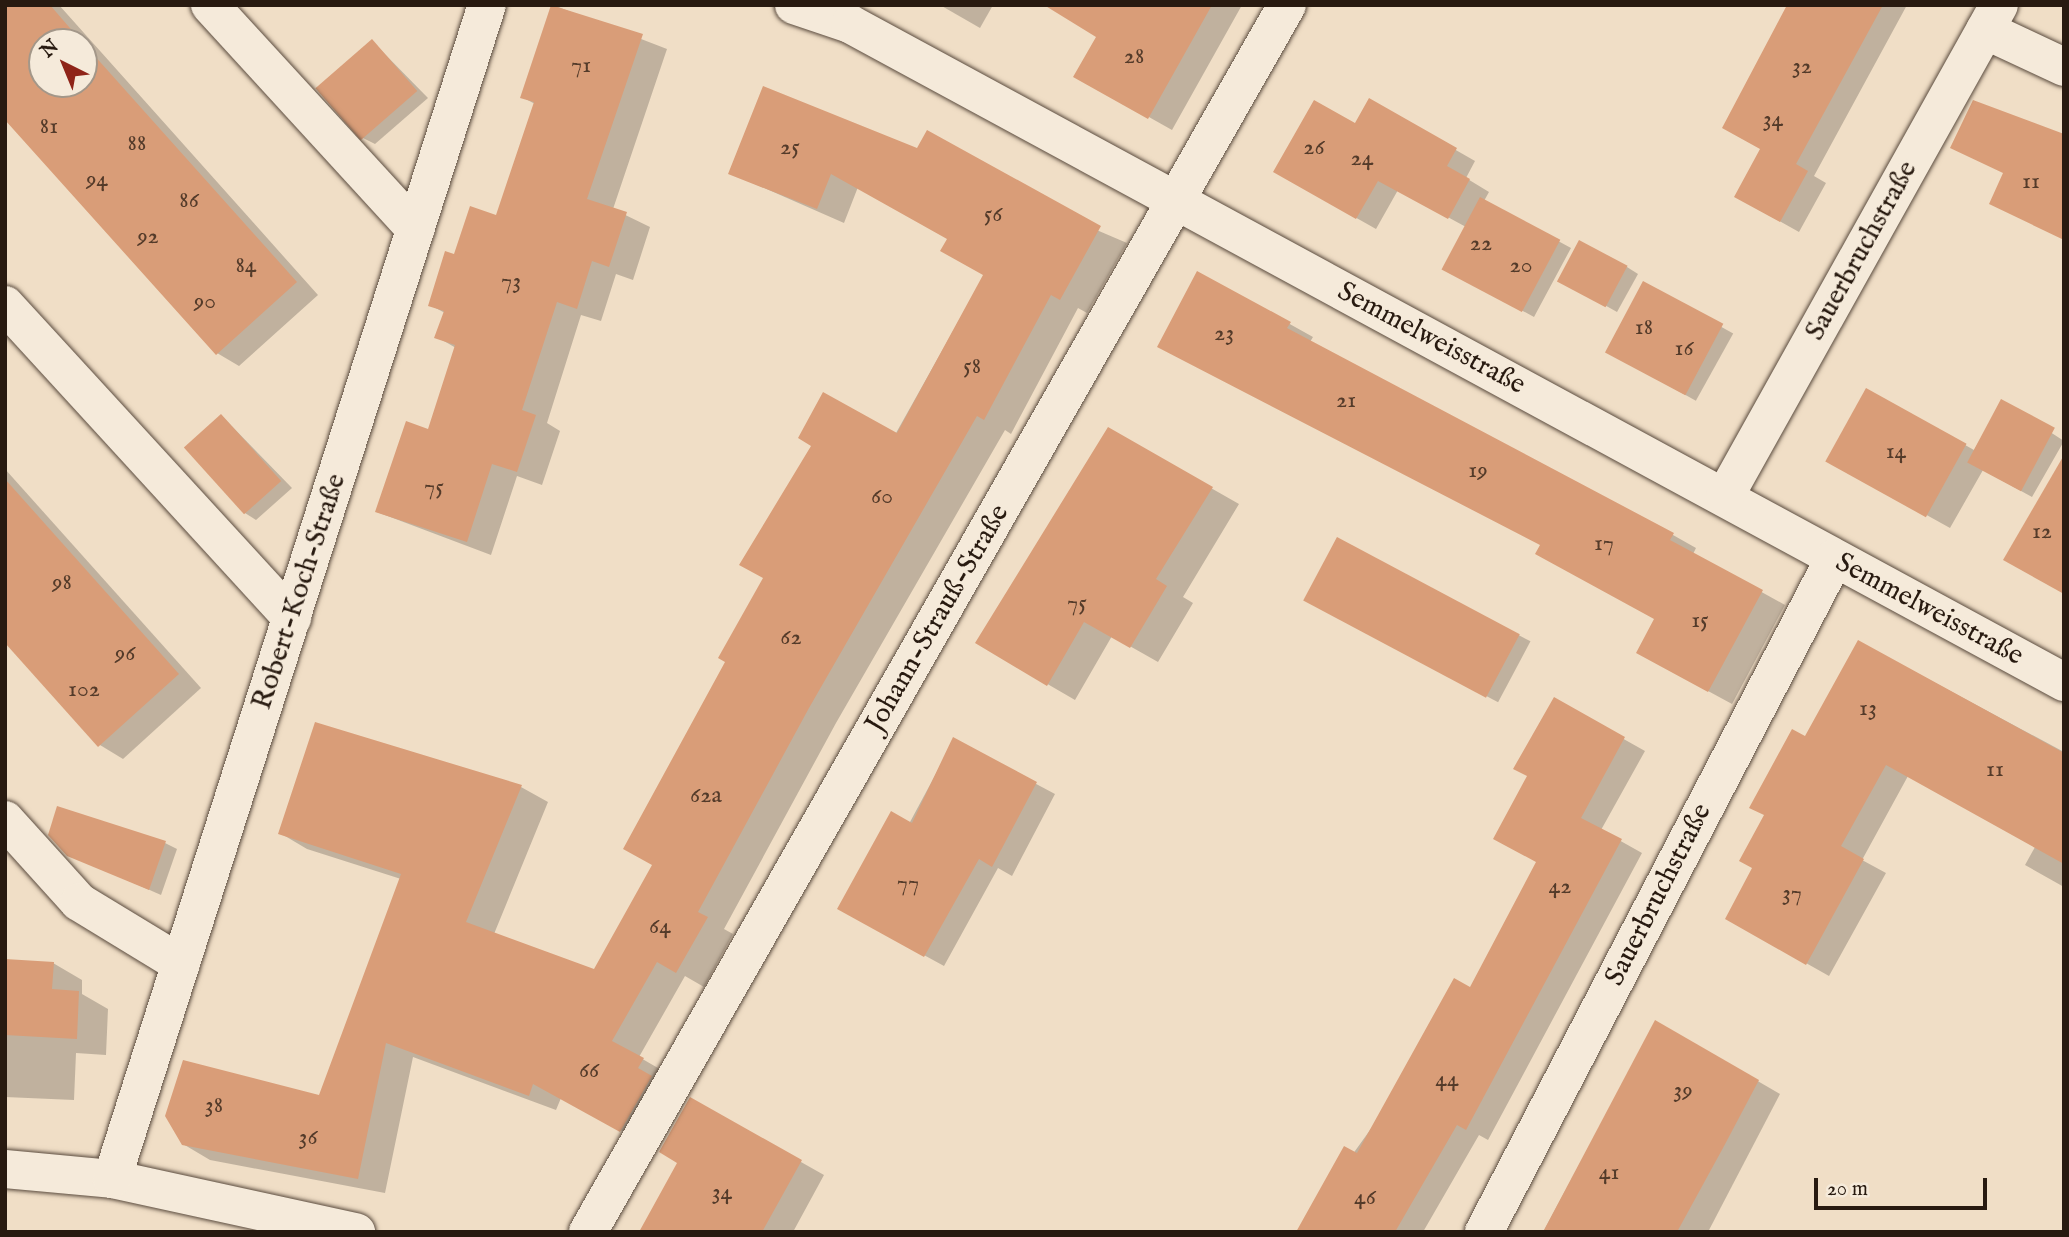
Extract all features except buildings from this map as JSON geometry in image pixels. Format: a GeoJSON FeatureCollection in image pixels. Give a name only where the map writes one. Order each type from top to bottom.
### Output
{"type":"FeatureCollection","features":[{"type":"Feature","properties":{"kind":"street"},"geometry":{"type":"LineString","coordinates":[[210,5],[415,229]]}},
{"type":"Feature","properties":{"kind":"street","name":"Robert-Koch-Straße"},"geometry":{"type":"LineString","coordinates":[[113,1179],[487,5]]}},
{"type":"Feature","properties":{"kind":"street","name":"Semmelweisstraße"},"geometry":{"type":"LineString","coordinates":[[794,5],[850,24],[2064,682]]}},
{"type":"Feature","properties":{"kind":"street","name":"Johann-Strauß-Straße"},"geometry":{"type":"LineString","coordinates":[[588,1232],[1287,5]]}},
{"type":"Feature","properties":{"kind":"street"},"geometry":{"type":"LineString","coordinates":[[1992,18],[2064,67]]}},
{"type":"Feature","properties":{"kind":"street","name":"Sauerbruchstraße"},"geometry":{"type":"LineString","coordinates":[[1724,496],[1992,18]]}},
{"type":"Feature","properties":{"kind":"street"},"geometry":{"type":"LineString","coordinates":[[5,305],[292,618]]}},
{"type":"Feature","properties":{"kind":"street","name":"Sauerbruchstraße"},"geometry":{"type":"LineString","coordinates":[[1483,1232],[1834,559]]}},
{"type":"Feature","properties":{"kind":"street"},"geometry":{"type":"LineString","coordinates":[[5,820],[79,902],[181,964]]}},
{"type":"Feature","properties":{"kind":"street"},"geometry":{"type":"LineString","coordinates":[[5,1169],[113,1179],[356,1232]]}}]}
